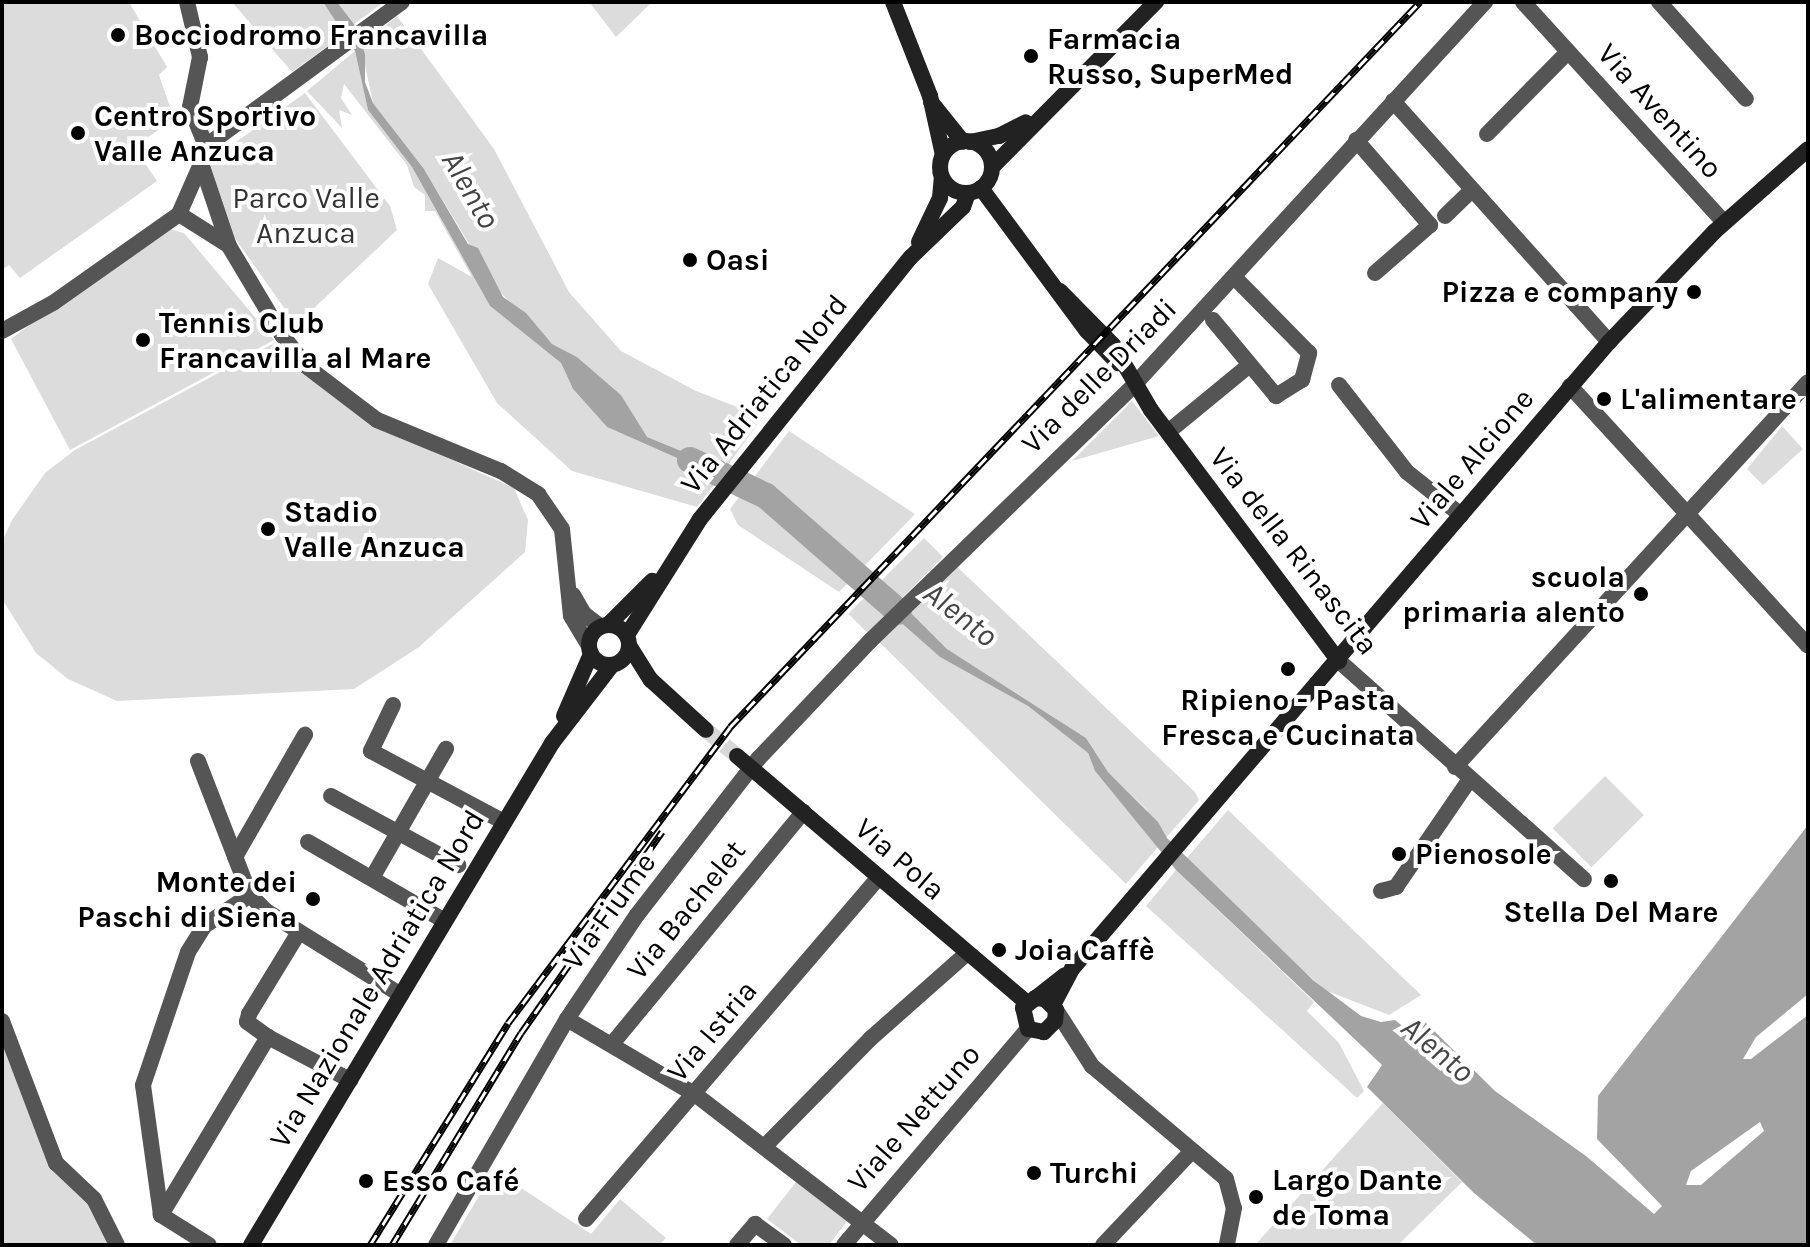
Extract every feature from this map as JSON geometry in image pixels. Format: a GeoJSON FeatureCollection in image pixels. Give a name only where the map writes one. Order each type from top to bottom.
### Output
{"type":"FeatureCollection","features":[{"type":"Feature","properties":{"kind":"street"},"geometry":{"type":"LineString","coordinates":[[2,331],[53,303],[179,214],[206,146],[190,107],[200,57],[187,2]]}},
{"type":"Feature","properties":{"kind":"street"},"geometry":{"type":"LineString","coordinates":[[206,146],[294,86],[402,2]]}},
{"type":"Feature","properties":{"kind":"street"},"geometry":{"type":"LineString","coordinates":[[893,2],[931,102],[943,155],[942,177],[952,189],[975,191],[1037,116],[1156,2]]}},
{"type":"Feature","properties":{"kind":"street","name":"Via delle Driadi"},"geometry":{"type":"LineString","coordinates":[[870,641],[1134,385],[1485,2]]}},
{"type":"Feature","properties":{"kind":"street","name":"Via Aventino"},"geometry":{"type":"LineString","coordinates":[[1523,2],[1724,222]]}},
{"type":"Feature","properties":{"kind":"street"},"geometry":{"type":"LineString","coordinates":[[1659,2],[1746,99]]}},
{"type":"Feature","properties":{"kind":"street"},"geometry":{"type":"LineString","coordinates":[[1487,134],[1568,52]]}},
{"type":"Feature","properties":{"kind":"street"},"geometry":{"type":"LineString","coordinates":[[1393,101],[1609,342]]}},
{"type":"Feature","properties":{"kind":"street"},"geometry":{"type":"LineString","coordinates":[[931,102],[966,142],[986,150],[992,167]]}},
{"type":"Feature","properties":{"kind":"street"},"geometry":{"type":"LineString","coordinates":[[943,155],[966,142],[1008,133],[1037,116]]}},
{"type":"Feature","properties":{"kind":"street"},"geometry":{"type":"LineString","coordinates":[[1356,140],[1430,225],[1375,273]]}},
{"type":"Feature","properties":{"kind":"street","name":"Viale Alcione"},"geometry":{"type":"LineString","coordinates":[[1031,1001],[1072,969],[1339,661],[1609,342],[1724,222],[1808,149]]}},
{"type":"Feature","properties":{"kind":"street"},"geometry":{"type":"LineString","coordinates":[[201,163],[229,246],[282,335],[306,366],[391,427],[501,471],[538,494],[562,529],[572,594],[571,616],[590,650],[600,663],[616,664],[651,680]]}},
{"type":"Feature","properties":{"kind":"street","name":"Via Adriatica Nord"},"geometry":{"type":"LineString","coordinates":[[911,257],[940,198],[942,177]]}},
{"type":"Feature","properties":{"kind":"street"},"geometry":{"type":"LineString","coordinates":[[1445,216],[1472,190]]}},
{"type":"Feature","properties":{"kind":"street","name":"Via Adriatica Nord"},"geometry":{"type":"LineString","coordinates":[[616,664],[665,569],[700,519],[911,257],[963,207],[975,191]]}},
{"type":"Feature","properties":{"kind":"street","name":"Via della Rinascita"},"geometry":{"type":"LineString","coordinates":[[975,191],[1060,291],[1087,331],[1122,367],[1339,661],[1584,879]]}},
{"type":"Feature","properties":{"kind":"street"},"geometry":{"type":"LineString","coordinates":[[179,214],[229,246]]}},
{"type":"Feature","properties":{"kind":"street"},"geometry":{"type":"LineString","coordinates":[[1213,320],[1247,367],[1276,396],[1302,380],[1309,353],[1235,278]]}},
{"type":"Feature","properties":{"kind":"street"},"geometry":{"type":"LineString","coordinates":[[1168,432],[1247,367]]}},
{"type":"Feature","properties":{"kind":"street"},"geometry":{"type":"LineString","coordinates":[[1455,767],[1808,382]]}},
{"type":"Feature","properties":{"kind":"street"},"geometry":{"type":"LineString","coordinates":[[1339,385],[1407,472],[1461,515]]}},
{"type":"Feature","properties":{"kind":"street"},"geometry":{"type":"LineString","coordinates":[[1570,386],[1684,516],[1808,646]]}},
{"type":"Feature","properties":{"kind":"street","name":"Via Adriatica Nord"},"geometry":{"type":"LineString","coordinates":[[590,650],[604,625],[665,569]]}},
{"type":"Feature","properties":{"kind":"street"},"geometry":{"type":"LineString","coordinates":[[572,594],[584,614],[628,641],[651,680],[706,730]]}},
{"type":"Feature","properties":{"kind":"street","name":"Via Fiume"},"geometry":{"type":"LineString","coordinates":[[436,1245],[567,1019],[637,915],[752,768],[870,641]]}},
{"type":"Feature","properties":{"kind":"street","name":"Via Nazionale Adriatica Nord"},"geometry":{"type":"LineString","coordinates":[[552,743],[590,650]]}},
{"type":"Feature","properties":{"kind":"street","name":"Via Nazionale Adriatica Nord"},"geometry":{"type":"LineString","coordinates":[[251,1245],[552,743],[616,664]]}},
{"type":"Feature","properties":{"kind":"street"},"geometry":{"type":"LineString","coordinates":[[393,705],[371,751],[504,822]]}},
{"type":"Feature","properties":{"kind":"street"},"geometry":{"type":"LineString","coordinates":[[235,857],[305,735]]}},
{"type":"Feature","properties":{"kind":"street"},"geometry":{"type":"LineString","coordinates":[[372,878],[446,749]]}},
{"type":"Feature","properties":{"kind":"street","name":"Via Pola"},"geometry":{"type":"LineString","coordinates":[[737,756],[966,954],[1031,1001],[1054,1008]]}},
{"type":"Feature","properties":{"kind":"street"},"geometry":{"type":"LineString","coordinates":[[198,761],[250,895],[299,932],[401,995]]}},
{"type":"Feature","properties":{"kind":"street"},"geometry":{"type":"LineString","coordinates":[[1381,891],[1396,887],[1470,779]]}},
{"type":"Feature","properties":{"kind":"street"},"geometry":{"type":"LineString","coordinates":[[331,796],[458,865]]}},
{"type":"Feature","properties":{"kind":"street","name":"Via Bachelet"},"geometry":{"type":"LineString","coordinates":[[612,1044],[803,812]]}},
{"type":"Feature","properties":{"kind":"street"},"geometry":{"type":"LineString","coordinates":[[308,842],[445,921]]}},
{"type":"Feature","properties":{"kind":"street","name":"Via Istria"},"geometry":{"type":"LineString","coordinates":[[586,1219],[696,1095],[879,877]]}},
{"type":"Feature","properties":{"kind":"street"},"geometry":{"type":"LineString","coordinates":[[161,1215],[165,1191],[150,1068],[188,952],[204,926],[250,895]]}},
{"type":"Feature","properties":{"kind":"street"},"geometry":{"type":"LineString","coordinates":[[299,932],[247,1022],[268,1037],[350,1080]]}},
{"type":"Feature","properties":{"kind":"street"},"geometry":{"type":"LineString","coordinates":[[765,1146],[870,1039],[966,954]]}},
{"type":"Feature","properties":{"kind":"street","name":"Viale Alcione"},"geometry":{"type":"LineString","coordinates":[[1054,1008],[1072,969]]}},
{"type":"Feature","properties":{"kind":"street"},"geometry":{"type":"LineString","coordinates":[[1031,1001],[1022,1019],[1028,1029],[1049,1030],[1054,1008]]}},
{"type":"Feature","properties":{"kind":"street"},"geometry":{"type":"LineString","coordinates":[[1054,1008],[1092,1066],[1231,1187],[1234,1218],[1227,1245]]}},
{"type":"Feature","properties":{"kind":"street"},"geometry":{"type":"LineString","coordinates":[[567,1019],[696,1095],[891,1245]]}},
{"type":"Feature","properties":{"kind":"street"},"geometry":{"type":"LineString","coordinates":[[2,1021],[56,1163],[94,1199],[117,1245]]}},
{"type":"Feature","properties":{"kind":"street","name":"Viale Nettuno"},"geometry":{"type":"LineString","coordinates":[[844,1245],[1028,1029]]}},
{"type":"Feature","properties":{"kind":"street"},"geometry":{"type":"LineString","coordinates":[[161,1215],[268,1037]]}},
{"type":"Feature","properties":{"kind":"street"},"geometry":{"type":"LineString","coordinates":[[1103,1245],[1191,1152]]}},
{"type":"Feature","properties":{"kind":"street"},"geometry":{"type":"LineString","coordinates":[[161,1215],[209,1245]]}},
{"type":"Feature","properties":{"kind":"street"},"geometry":{"type":"LineString","coordinates":[[737,1245],[755,1224],[784,1245]]}},
{"type":"Feature","properties":{"kind":"green space","name":"Centro Sportivo Valle Anzuca"},"geometry":{"type":"Polygon","coordinates":[[[2,2],[129,2],[167,67],[159,75],[174,119],[134,147],[157,181],[20,278],[9,265],[2,270],[2,2]]]}},
{"type":"Feature","properties":{"kind":"green space"},"geometry":{"type":"Polygon","coordinates":[[[232,2],[323,2],[344,34],[292,72],[232,2]]]}},
{"type":"Feature","properties":{"kind":"green space"},"geometry":{"type":"Polygon","coordinates":[[[337,2],[384,2],[354,24],[337,2]]]}},
{"type":"Feature","properties":{"kind":"green space"},"geometry":{"type":"Polygon","coordinates":[[[583,2],[652,2],[616,37],[590,3],[583,2]]]}},
{"type":"Feature","properties":{"kind":"green space"},"geometry":{"type":"Polygon","coordinates":[[[397,16],[494,149],[569,292],[621,351],[696,391],[763,417],[725,469],[646,437],[621,395],[577,357],[552,344],[495,287],[424,169],[373,103],[361,46],[397,16]]]}},
{"type":"Feature","properties":{"kind":"green space"},"geometry":{"type":"Polygon","coordinates":[[[355,51],[368,110],[412,167],[490,306],[561,363],[573,389],[607,427],[720,477],[697,507],[572,471],[497,403],[428,284],[438,258],[472,277],[435,211],[425,211],[425,195],[414,187],[407,165],[344,84],[341,98],[352,115],[339,110],[342,128],[307,91],[355,51]]]}},
{"type":"Feature","properties":{"kind":"green space","name":"Parco Valle Anzuca"},"geometry":{"type":"Polygon","coordinates":[[[305,93],[390,206],[397,230],[296,325],[235,238],[209,161],[305,93]]]}},
{"type":"Feature","properties":{"kind":"green space","name":"Tennis Club Francavilla al Mare"},"geometry":{"type":"Polygon","coordinates":[[[170,229],[184,233],[274,340],[70,450],[11,339],[151,232],[170,229]]]}},
{"type":"Feature","properties":{"kind":"green space","name":"Stadio Valle Anzuca"},"geometry":{"type":"Polygon","coordinates":[[[276,342],[340,396],[412,442],[514,488],[528,520],[525,552],[419,647],[354,689],[117,701],[68,679],[36,653],[2,599],[2,542],[12,520],[45,473],[75,450],[276,342]]]}},
{"type":"Feature","properties":{"kind":"green space"},"geometry":{"type":"Polygon","coordinates":[[[1132,401],[1159,436],[1072,461],[1132,401]]]}},
{"type":"Feature","properties":{"kind":"green space"},"geometry":{"type":"Polygon","coordinates":[[[1782,426],[1803,449],[1763,485],[1747,469],[1782,426]]]}},
{"type":"Feature","properties":{"kind":"green space"},"geometry":{"type":"Polygon","coordinates":[[[789,431],[915,514],[839,592],[738,525],[730,509],[789,431]]]}},
{"type":"Feature","properties":{"kind":"green space"},"geometry":{"type":"Polygon","coordinates":[[[924,538],[943,557],[867,633],[848,614],[924,538]]]}},
{"type":"Feature","properties":{"kind":"green space"},"geometry":{"type":"Polygon","coordinates":[[[954,564],[1195,792],[1199,800],[1166,838],[1146,809],[1108,772],[1086,738],[947,649],[909,611],[954,564]]]}},
{"type":"Feature","properties":{"kind":"green space"},"geometry":{"type":"Polygon","coordinates":[[[898,620],[940,657],[1028,706],[1088,753],[1095,771],[1158,847],[1126,884],[878,641],[898,620]]]}},
{"type":"Feature","properties":{"kind":"green space"},"geometry":{"type":"Polygon","coordinates":[[[1605,776],[1644,815],[1592,867],[1553,828],[1605,776]]]}},
{"type":"Feature","properties":{"kind":"green space"},"geometry":{"type":"Polygon","coordinates":[[[1228,810],[1421,995],[1389,1015],[1327,991],[1282,953],[1186,859],[1228,810]]]}},
{"type":"Feature","properties":{"kind":"green space"},"geometry":{"type":"Polygon","coordinates":[[[1176,870],[1314,1002],[1307,1011],[1339,1043],[1364,1091],[1357,1098],[1146,906],[1176,870]]]}},
{"type":"Feature","properties":{"kind":"green space"},"geometry":{"type":"Polygon","coordinates":[[[2,1007],[33,1083],[45,1132],[119,1245],[2,1245],[2,1007]]]}},
{"type":"Feature","properties":{"kind":"green space"},"geometry":{"type":"Polygon","coordinates":[[[1383,1103],[1462,1182],[1398,1245],[1255,1245],[1383,1103]]]}},
{"type":"Feature","properties":{"kind":"green space"},"geometry":{"type":"Polygon","coordinates":[[[494,1170],[591,1234],[620,1199],[666,1238],[659,1245],[450,1245],[494,1170]]]}},
{"type":"Feature","properties":{"kind":"green space"},"geometry":{"type":"Polygon","coordinates":[[[796,1182],[847,1221],[829,1245],[801,1245],[767,1219],[796,1182]]]}},
{"type":"Feature","properties":{"kind":"water"},"geometry":{"type":"Polygon","coordinates":[[[323,2],[337,2],[354,24],[365,54],[365,82],[373,103],[424,169],[468,244],[478,248],[503,297],[526,313],[552,344],[577,357],[621,395],[647,437],[725,469],[720,477],[607,427],[573,389],[561,363],[490,306],[412,167],[368,110],[355,51],[323,2]]]}},
{"type":"Feature","properties":{"kind":"water"},"geometry":{"type":"Polygon","coordinates":[[[909,611],[947,649],[1086,738],[1108,772],[1158,822],[1167,838],[1313,980],[1361,1016],[1381,1022],[1395,1020],[1412,1034],[1425,1022],[1495,1091],[1586,1156],[1654,1214],[1662,1206],[1597,1139],[1598,1096],[1808,825],[1808,1245],[1537,1245],[1474,1193],[1367,1087],[1382,1065],[1176,870],[1095,771],[1088,753],[1028,706],[940,657],[898,620],[909,611]]]}},
{"type":"Feature","properties":{"kind":"pier"},"geometry":{"type":"Polygon","coordinates":[[[1808,994],[1808,1015],[1751,1059],[1743,1059],[1756,1037],[1808,994]]]}},
{"type":"Feature","properties":{"kind":"pier"},"geometry":{"type":"Polygon","coordinates":[[[1760,1122],[1764,1131],[1701,1185],[1686,1185],[1691,1171],[1760,1122]]]}},
{"type":"Feature","properties":{"kind":"waterway","name":"Alento"},"geometry":{"type":"LineString","coordinates":[[690,460],[766,496],[899,612]]}},
{"type":"Feature","properties":{"kind":"tunnel"},"geometry":{"type":"LineString","coordinates":[[706,730],[737,756]]}},
{"type":"Feature","properties":{"kind":"railway"},"geometry":{"type":"LineString","coordinates":[[370,1245],[508,1023],[730,727],[1420,2]]}},
{"type":"Feature","properties":{"kind":"railway"},"geometry":{"type":"LineString","coordinates":[[392,1245],[521,1033],[662,832]]}},
{"type":"Feature","properties":{"kind":"place","name":"Bocciodromo Francavilla"},"geometry":{"type":"Point","coordinates":[118,35]}},
{"type":"Feature","properties":{"kind":"place","name":"Farmacia Russo, SuperMed"},"geometry":{"type":"Point","coordinates":[1031,56]}},
{"type":"Feature","properties":{"kind":"place","name":"Centro Sportivo Valle Anzuca"},"geometry":{"type":"Point","coordinates":[78,133]}},
{"type":"Feature","properties":{"kind":"place","name":"Oasi"},"geometry":{"type":"Point","coordinates":[690,260]}},
{"type":"Feature","properties":{"kind":"place","name":"Pizza e company"},"geometry":{"type":"Point","coordinates":[1694,292]}},
{"type":"Feature","properties":{"kind":"place","name":"Tennis Club Francavilla al Mare"},"geometry":{"type":"Point","coordinates":[143,340]}},
{"type":"Feature","properties":{"kind":"place","name":"L'alimentare"},"geometry":{"type":"Point","coordinates":[1604,399]}},
{"type":"Feature","properties":{"kind":"place","name":"Stadio Valle Anzuca"},"geometry":{"type":"Point","coordinates":[268,529]}},
{"type":"Feature","properties":{"kind":"place","name":"scuola primaria alento"},"geometry":{"type":"Point","coordinates":[1641,594]}},
{"type":"Feature","properties":{"kind":"place","name":"Ripieno - Pasta Fresca e Cucinata"},"geometry":{"type":"Point","coordinates":[1288,669]}},
{"type":"Feature","properties":{"kind":"place","name":"Pienosole"},"geometry":{"type":"Point","coordinates":[1399,854]}},
{"type":"Feature","properties":{"kind":"place","name":"Stella Del Mare"},"geometry":{"type":"Point","coordinates":[1611,881]}},
{"type":"Feature","properties":{"kind":"place","name":"Monte dei Paschi di Siena"},"geometry":{"type":"Point","coordinates":[313,899]}},
{"type":"Feature","properties":{"kind":"place","name":"Joia Caffè"},"geometry":{"type":"Point","coordinates":[999,950]}},
{"type":"Feature","properties":{"kind":"place","name":"Turchi"},"geometry":{"type":"Point","coordinates":[1034,1173]}},
{"type":"Feature","properties":{"kind":"place","name":"Esso Café"},"geometry":{"type":"Point","coordinates":[366,1181]}},
{"type":"Feature","properties":{"kind":"place","name":"Largo Dante de Toma"},"geometry":{"type":"Point","coordinates":[1256,1197]}}]}
